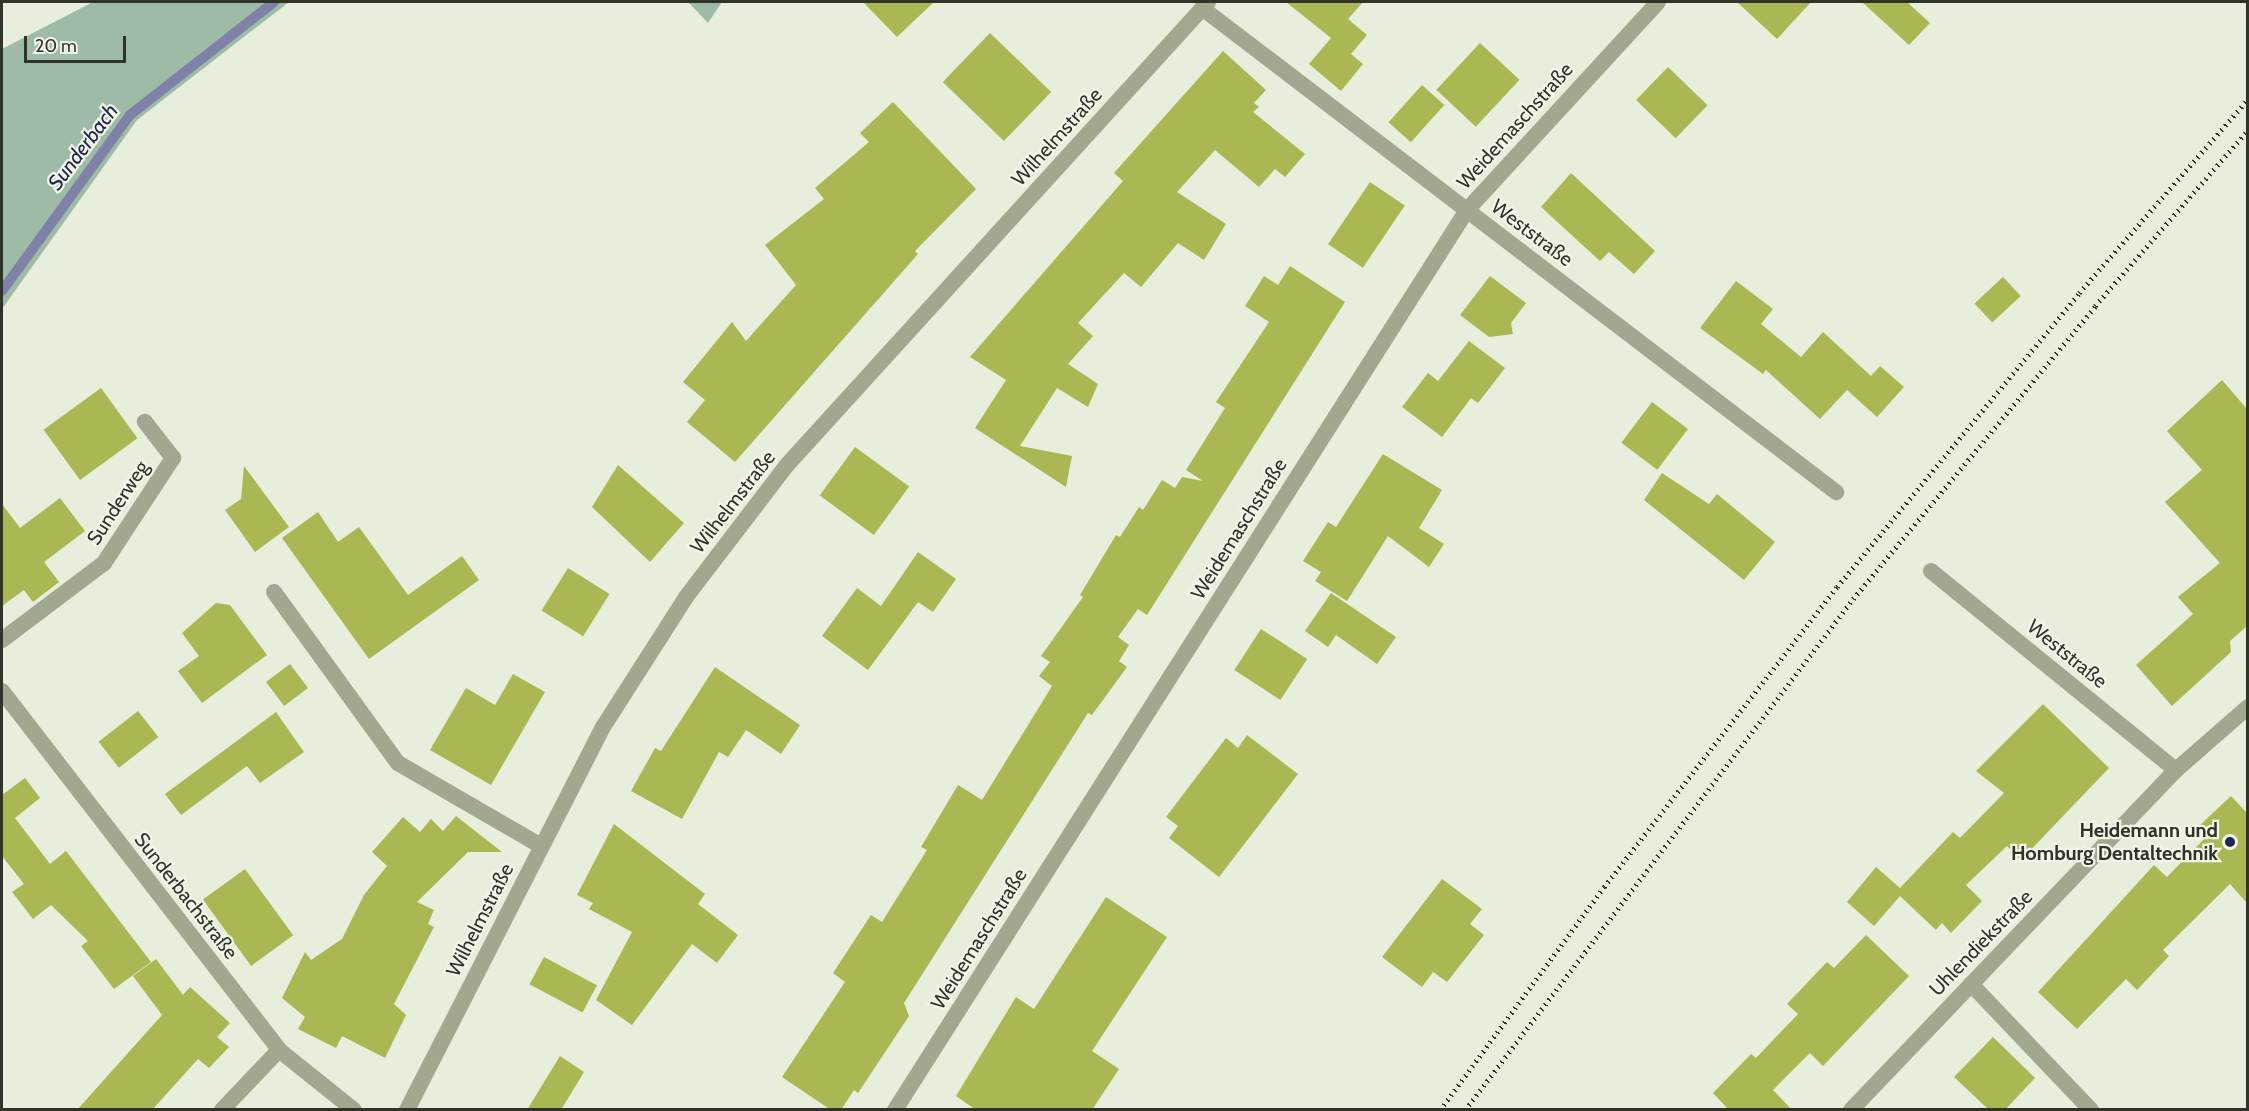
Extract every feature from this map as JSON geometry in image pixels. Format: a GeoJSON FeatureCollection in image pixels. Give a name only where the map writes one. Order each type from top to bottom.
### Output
{"type":"FeatureCollection","features":[{"type":"Feature","properties":{"kind":"street","name":"Weidemaschstraße"},"geometry":{"type":"LineString","coordinates":[[895,1110],[1467,210],[1658,2]]}},
{"type":"Feature","properties":{"kind":"street","name":"Weststraße"},"geometry":{"type":"LineString","coordinates":[[1205,5],[1467,210],[1836,492]]}},
{"type":"Feature","properties":{"kind":"street","name":"Wilhelmstraße"},"geometry":{"type":"LineString","coordinates":[[407,1110],[603,727],[686,597],[787,465],[1205,5]]}},
{"type":"Feature","properties":{"kind":"street","name":"Sunderweg"},"geometry":{"type":"LineString","coordinates":[[2,640],[104,563],[173,458],[146,422]]}},
{"type":"Feature","properties":{"kind":"street","name":"Weststraße"},"geometry":{"type":"LineString","coordinates":[[1931,571],[2176,770]]}},
{"type":"Feature","properties":{"kind":"street"},"geometry":{"type":"LineString","coordinates":[[274,592],[398,763],[542,846]]}},
{"type":"Feature","properties":{"kind":"street","name":"Sunderbachstraße"},"geometry":{"type":"LineString","coordinates":[[2,692],[279,1050],[354,1110]]}},
{"type":"Feature","properties":{"kind":"street","name":"Uhlendiekstraße"},"geometry":{"type":"LineString","coordinates":[[1851,1110],[2176,770],[2247,707]]}},
{"type":"Feature","properties":{"kind":"street"},"geometry":{"type":"LineString","coordinates":[[1971,984],[2091,1110]]}},
{"type":"Feature","properties":{"kind":"street"},"geometry":{"type":"LineString","coordinates":[[222,1110],[279,1050]]}},
{"type":"Feature","properties":{"kind":"green space"},"geometry":{"type":"Polygon","coordinates":[[[93,2],[289,2],[137,120],[2,309],[2,49],[93,2]]]}},
{"type":"Feature","properties":{"kind":"green space"},"geometry":{"type":"Polygon","coordinates":[[[688,2],[722,2],[708,23],[688,2]]]}},
{"type":"Feature","properties":{"kind":"building"},"geometry":{"type":"Polygon","coordinates":[[[863,2],[934,2],[897,37],[863,2]]]}},
{"type":"Feature","properties":{"kind":"building"},"geometry":{"type":"Polygon","coordinates":[[[1286,2],[1363,2],[1348,19],[1367,35],[1351,54],[1363,64],[1341,91],[1309,64],[1331,38],[1286,2]]]}},
{"type":"Feature","properties":{"kind":"building"},"geometry":{"type":"Polygon","coordinates":[[[1737,2],[1811,2],[1777,39],[1737,2]]]}},
{"type":"Feature","properties":{"kind":"building"},"geometry":{"type":"Polygon","coordinates":[[[1862,2],[1907,2],[1930,23],[1909,45],[1862,2]]]}},
{"type":"Feature","properties":{"kind":"building"},"geometry":{"type":"Polygon","coordinates":[[[990,33],[1051,92],[1004,141],[943,82],[990,33]]]}},
{"type":"Feature","properties":{"kind":"building"},"geometry":{"type":"Polygon","coordinates":[[[1480,43],[1519,80],[1476,127],[1436,90],[1480,43]]]}},
{"type":"Feature","properties":{"kind":"building"},"geometry":{"type":"Polygon","coordinates":[[[1223,51],[1266,90],[1254,103],[1259,107],[1253,112],[1305,154],[1285,177],[1275,169],[1259,187],[1215,150],[1177,192],[1226,224],[1204,260],[1178,243],[1141,287],[1124,273],[1078,323],[1093,336],[1068,364],[1098,384],[1088,407],[1057,388],[1020,446],[1072,456],[1066,487],[975,428],[1006,380],[970,357],[1123,181],[1114,173],[1223,51]]]}},
{"type":"Feature","properties":{"kind":"building"},"geometry":{"type":"Polygon","coordinates":[[[1668,67],[1708,105],[1676,138],[1636,100],[1668,67]]]}},
{"type":"Feature","properties":{"kind":"building"},"geometry":{"type":"Polygon","coordinates":[[[1422,85],[1444,105],[1411,142],[1389,122],[1422,85]]]}},
{"type":"Feature","properties":{"kind":"building"},"geometry":{"type":"Polygon","coordinates":[[[893,102],[976,189],[915,251],[918,254],[735,462],[687,422],[705,400],[683,382],[732,322],[746,341],[796,285],[765,245],[824,199],[815,188],[869,142],[860,133],[893,102]]]}},
{"type":"Feature","properties":{"kind":"building"},"geometry":{"type":"Polygon","coordinates":[[[1571,173],[1655,251],[1634,274],[1609,252],[1600,261],[1541,207],[1571,173]]]}},
{"type":"Feature","properties":{"kind":"building"},"geometry":{"type":"Polygon","coordinates":[[[1370,182],[1405,205],[1363,268],[1328,244],[1370,182]]]}},
{"type":"Feature","properties":{"kind":"building"},"geometry":{"type":"Polygon","coordinates":[[[1290,266],[1345,302],[1147,615],[1138,609],[1118,637],[1129,645],[1119,661],[1127,667],[1092,715],[1088,713],[904,1003],[909,1016],[858,1093],[854,1090],[841,1110],[831,1110],[782,1077],[845,982],[833,973],[871,915],[882,922],[927,850],[921,847],[958,785],[982,800],[1052,686],[1039,676],[1050,662],[1041,656],[1083,597],[1080,595],[1116,535],[1120,537],[1139,507],[1143,510],[1162,480],[1175,488],[1182,477],[1203,481],[1186,470],[1225,408],[1216,402],[1269,322],[1245,306],[1264,276],[1278,285],[1290,266]]]}},
{"type":"Feature","properties":{"kind":"building"},"geometry":{"type":"Polygon","coordinates":[[[1490,276],[1526,303],[1511,323],[1513,334],[1489,337],[1460,315],[1490,276]]]}},
{"type":"Feature","properties":{"kind":"building"},"geometry":{"type":"Polygon","coordinates":[[[2003,277],[2021,296],[1992,323],[1974,304],[2003,277]]]}},
{"type":"Feature","properties":{"kind":"building"},"geometry":{"type":"Polygon","coordinates":[[[1736,281],[1773,309],[1761,324],[1801,357],[1823,332],[1871,376],[1880,366],[1904,387],[1877,417],[1847,390],[1820,419],[1766,370],[1763,374],[1700,328],[1736,281]]]}},
{"type":"Feature","properties":{"kind":"building"},"geometry":{"type":"Polygon","coordinates":[[[1469,341],[1505,368],[1478,403],[1471,398],[1442,437],[1402,407],[1428,373],[1438,381],[1469,341]]]}},
{"type":"Feature","properties":{"kind":"building"},"geometry":{"type":"Polygon","coordinates":[[[2222,380],[2247,409],[2247,626],[2230,641],[2231,652],[2172,706],[2136,665],[2193,614],[2178,597],[2220,563],[2165,502],[2202,470],[2167,431],[2222,380]]]}},
{"type":"Feature","properties":{"kind":"building"},"geometry":{"type":"Polygon","coordinates":[[[101,388],[137,438],[80,480],[44,430],[101,388]]]}},
{"type":"Feature","properties":{"kind":"building"},"geometry":{"type":"Polygon","coordinates":[[[1652,402],[1688,429],[1657,470],[1621,443],[1652,402]]]}},
{"type":"Feature","properties":{"kind":"building"},"geometry":{"type":"Polygon","coordinates":[[[855,447],[909,486],[874,535],[820,496],[855,447]]]}},
{"type":"Feature","properties":{"kind":"building"},"geometry":{"type":"Polygon","coordinates":[[[1383,454],[1442,490],[1419,528],[1444,544],[1429,567],[1388,536],[1347,601],[1315,581],[1321,572],[1303,561],[1328,522],[1336,527],[1383,454]]]}},
{"type":"Feature","properties":{"kind":"building"},"geometry":{"type":"Polygon","coordinates":[[[618,465],[684,523],[650,562],[592,507],[618,465]]]}},
{"type":"Feature","properties":{"kind":"building"},"geometry":{"type":"Polygon","coordinates":[[[244,466],[289,527],[255,552],[225,510],[241,499],[244,466]]]}},
{"type":"Feature","properties":{"kind":"building"},"geometry":{"type":"Polygon","coordinates":[[[1662,473],[1709,504],[1717,494],[1775,542],[1744,580],[1644,500],[1662,473]]]}},
{"type":"Feature","properties":{"kind":"building"},"geometry":{"type":"Polygon","coordinates":[[[60,498],[85,531],[44,562],[59,582],[33,602],[24,590],[2,606],[2,504],[20,528],[60,498]]]}},
{"type":"Feature","properties":{"kind":"building"},"geometry":{"type":"Polygon","coordinates":[[[318,512],[338,542],[359,527],[408,595],[462,556],[479,580],[369,659],[282,538],[318,512]]]}},
{"type":"Feature","properties":{"kind":"building"},"geometry":{"type":"Polygon","coordinates":[[[918,552],[956,579],[933,612],[918,602],[868,670],[822,636],[857,588],[881,606],[918,552]]]}},
{"type":"Feature","properties":{"kind":"building"},"geometry":{"type":"Polygon","coordinates":[[[568,568],[610,594],[583,636],[542,610],[568,568]]]}},
{"type":"Feature","properties":{"kind":"building"},"geometry":{"type":"Polygon","coordinates":[[[1331,593],[1396,637],[1377,664],[1336,635],[1328,647],[1305,631],[1331,593]]]}},
{"type":"Feature","properties":{"kind":"building"},"geometry":{"type":"Polygon","coordinates":[[[216,603],[230,605],[267,655],[202,703],[178,671],[199,656],[182,633],[216,603]]]}},
{"type":"Feature","properties":{"kind":"building"},"geometry":{"type":"Polygon","coordinates":[[[1261,629],[1307,659],[1280,700],[1234,670],[1261,629]]]}},
{"type":"Feature","properties":{"kind":"building"},"geometry":{"type":"Polygon","coordinates":[[[290,664],[308,688],[284,706],[266,682],[290,664]]]}},
{"type":"Feature","properties":{"kind":"building"},"geometry":{"type":"Polygon","coordinates":[[[715,667],[800,725],[781,754],[746,730],[728,757],[719,752],[682,819],[631,791],[655,748],[661,751],[715,667]]]}},
{"type":"Feature","properties":{"kind":"building"},"geometry":{"type":"Polygon","coordinates":[[[513,674],[545,692],[491,785],[430,750],[466,688],[495,705],[513,674]]]}},
{"type":"Feature","properties":{"kind":"building"},"geometry":{"type":"Polygon","coordinates":[[[2043,704],[2109,768],[2021,860],[2007,846],[1966,885],[1982,901],[1951,933],[1942,923],[1936,930],[1900,896],[1874,926],[1847,902],[1876,867],[1900,888],[1953,832],[1960,838],[2004,793],[1976,771],[2043,704]]]}},
{"type":"Feature","properties":{"kind":"building"},"geometry":{"type":"Polygon","coordinates":[[[138,711],[158,737],[119,768],[99,742],[138,711]]]}},
{"type":"Feature","properties":{"kind":"building"},"geometry":{"type":"Polygon","coordinates":[[[276,712],[304,752],[260,783],[247,766],[181,815],[165,794],[276,712]]]}},
{"type":"Feature","properties":{"kind":"building"},"geometry":{"type":"Polygon","coordinates":[[[1247,735],[1298,774],[1219,877],[1169,838],[1178,826],[1166,817],[1226,738],[1238,748],[1247,735]]]}},
{"type":"Feature","properties":{"kind":"building"},"geometry":{"type":"Polygon","coordinates":[[[25,778],[40,798],[15,818],[50,864],[66,851],[151,962],[114,989],[81,946],[88,941],[51,905],[33,919],[12,892],[24,884],[2,856],[2,795],[25,778]]]}},
{"type":"Feature","properties":{"kind":"building"},"geometry":{"type":"Polygon","coordinates":[[[2231,796],[2247,813],[2247,903],[2230,884],[2163,950],[2169,956],[2137,990],[2126,979],[2077,1029],[2038,992],[2154,865],[2167,877],[2207,836],[2198,827],[2231,796]]]}},
{"type":"Feature","properties":{"kind":"building"},"geometry":{"type":"Polygon","coordinates":[[[456,816],[502,852],[468,852],[417,902],[434,910],[428,924],[434,927],[394,1004],[406,1015],[385,1058],[342,1036],[336,1048],[298,1029],[305,1017],[282,998],[305,952],[311,960],[342,939],[364,895],[387,866],[372,852],[403,817],[420,832],[431,819],[443,831],[456,816]]]}},
{"type":"Feature","properties":{"kind":"building"},"geometry":{"type":"Polygon","coordinates":[[[614,824],[705,894],[698,904],[738,935],[717,963],[692,944],[632,1025],[596,1000],[632,932],[589,909],[593,903],[577,895],[614,824]]]}},
{"type":"Feature","properties":{"kind":"building"},"geometry":{"type":"Polygon","coordinates":[[[245,869],[293,935],[251,966],[203,900],[245,869]]]}},
{"type":"Feature","properties":{"kind":"building"},"geometry":{"type":"Polygon","coordinates":[[[1442,879],[1482,909],[1470,924],[1484,935],[1447,982],[1433,972],[1422,987],[1382,957],[1442,879]]]}},
{"type":"Feature","properties":{"kind":"building"},"geometry":{"type":"Polygon","coordinates":[[[1106,897],[1167,937],[1092,1051],[1119,1069],[1092,1110],[976,1110],[956,1096],[1016,997],[1034,1009],[1106,897]]]}},
{"type":"Feature","properties":{"kind":"building"},"geometry":{"type":"Polygon","coordinates":[[[1866,935],[1909,976],[1823,1066],[1810,1053],[1773,1090],[1792,1110],[1729,1110],[1713,1093],[1751,1054],[1756,1058],[1798,1014],[1787,1004],[1827,962],[1834,968],[1866,935]]]}},
{"type":"Feature","properties":{"kind":"building"},"geometry":{"type":"Polygon","coordinates":[[[544,957],[597,985],[582,1013],[529,984],[544,957]]]}},
{"type":"Feature","properties":{"kind":"building"},"geometry":{"type":"Polygon","coordinates":[[[156,959],[183,995],[190,987],[230,1023],[217,1037],[229,1047],[209,1068],[198,1059],[152,1110],[77,1110],[162,1015],[133,976],[156,959]]]}},
{"type":"Feature","properties":{"kind":"building"},"geometry":{"type":"Polygon","coordinates":[[[1993,1037],[2035,1078],[2005,1110],[1989,1110],[1954,1077],[1993,1037]]]}},
{"type":"Feature","properties":{"kind":"building"},"geometry":{"type":"Polygon","coordinates":[[[560,1056],[584,1072],[561,1110],[527,1110],[560,1056]]]}},
{"type":"Feature","properties":{"kind":"waterway","name":"Sunderbach"},"geometry":{"type":"LineString","coordinates":[[2,291],[130,115],[274,2]]}},
{"type":"Feature","properties":{"kind":"railway"},"geometry":{"type":"LineString","coordinates":[[1440,1110],[1604,887],[1837,587],[2079,293],[2248,99]]}},
{"type":"Feature","properties":{"kind":"railway"},"geometry":{"type":"LineString","coordinates":[[1465,1110],[1853,599],[2095,306],[2248,130]]}},
{"type":"Feature","properties":{"kind":"place","name":"Heidemann und Homburg Dentaltechnik"},"geometry":{"type":"Point","coordinates":[2230,842]}}]}
